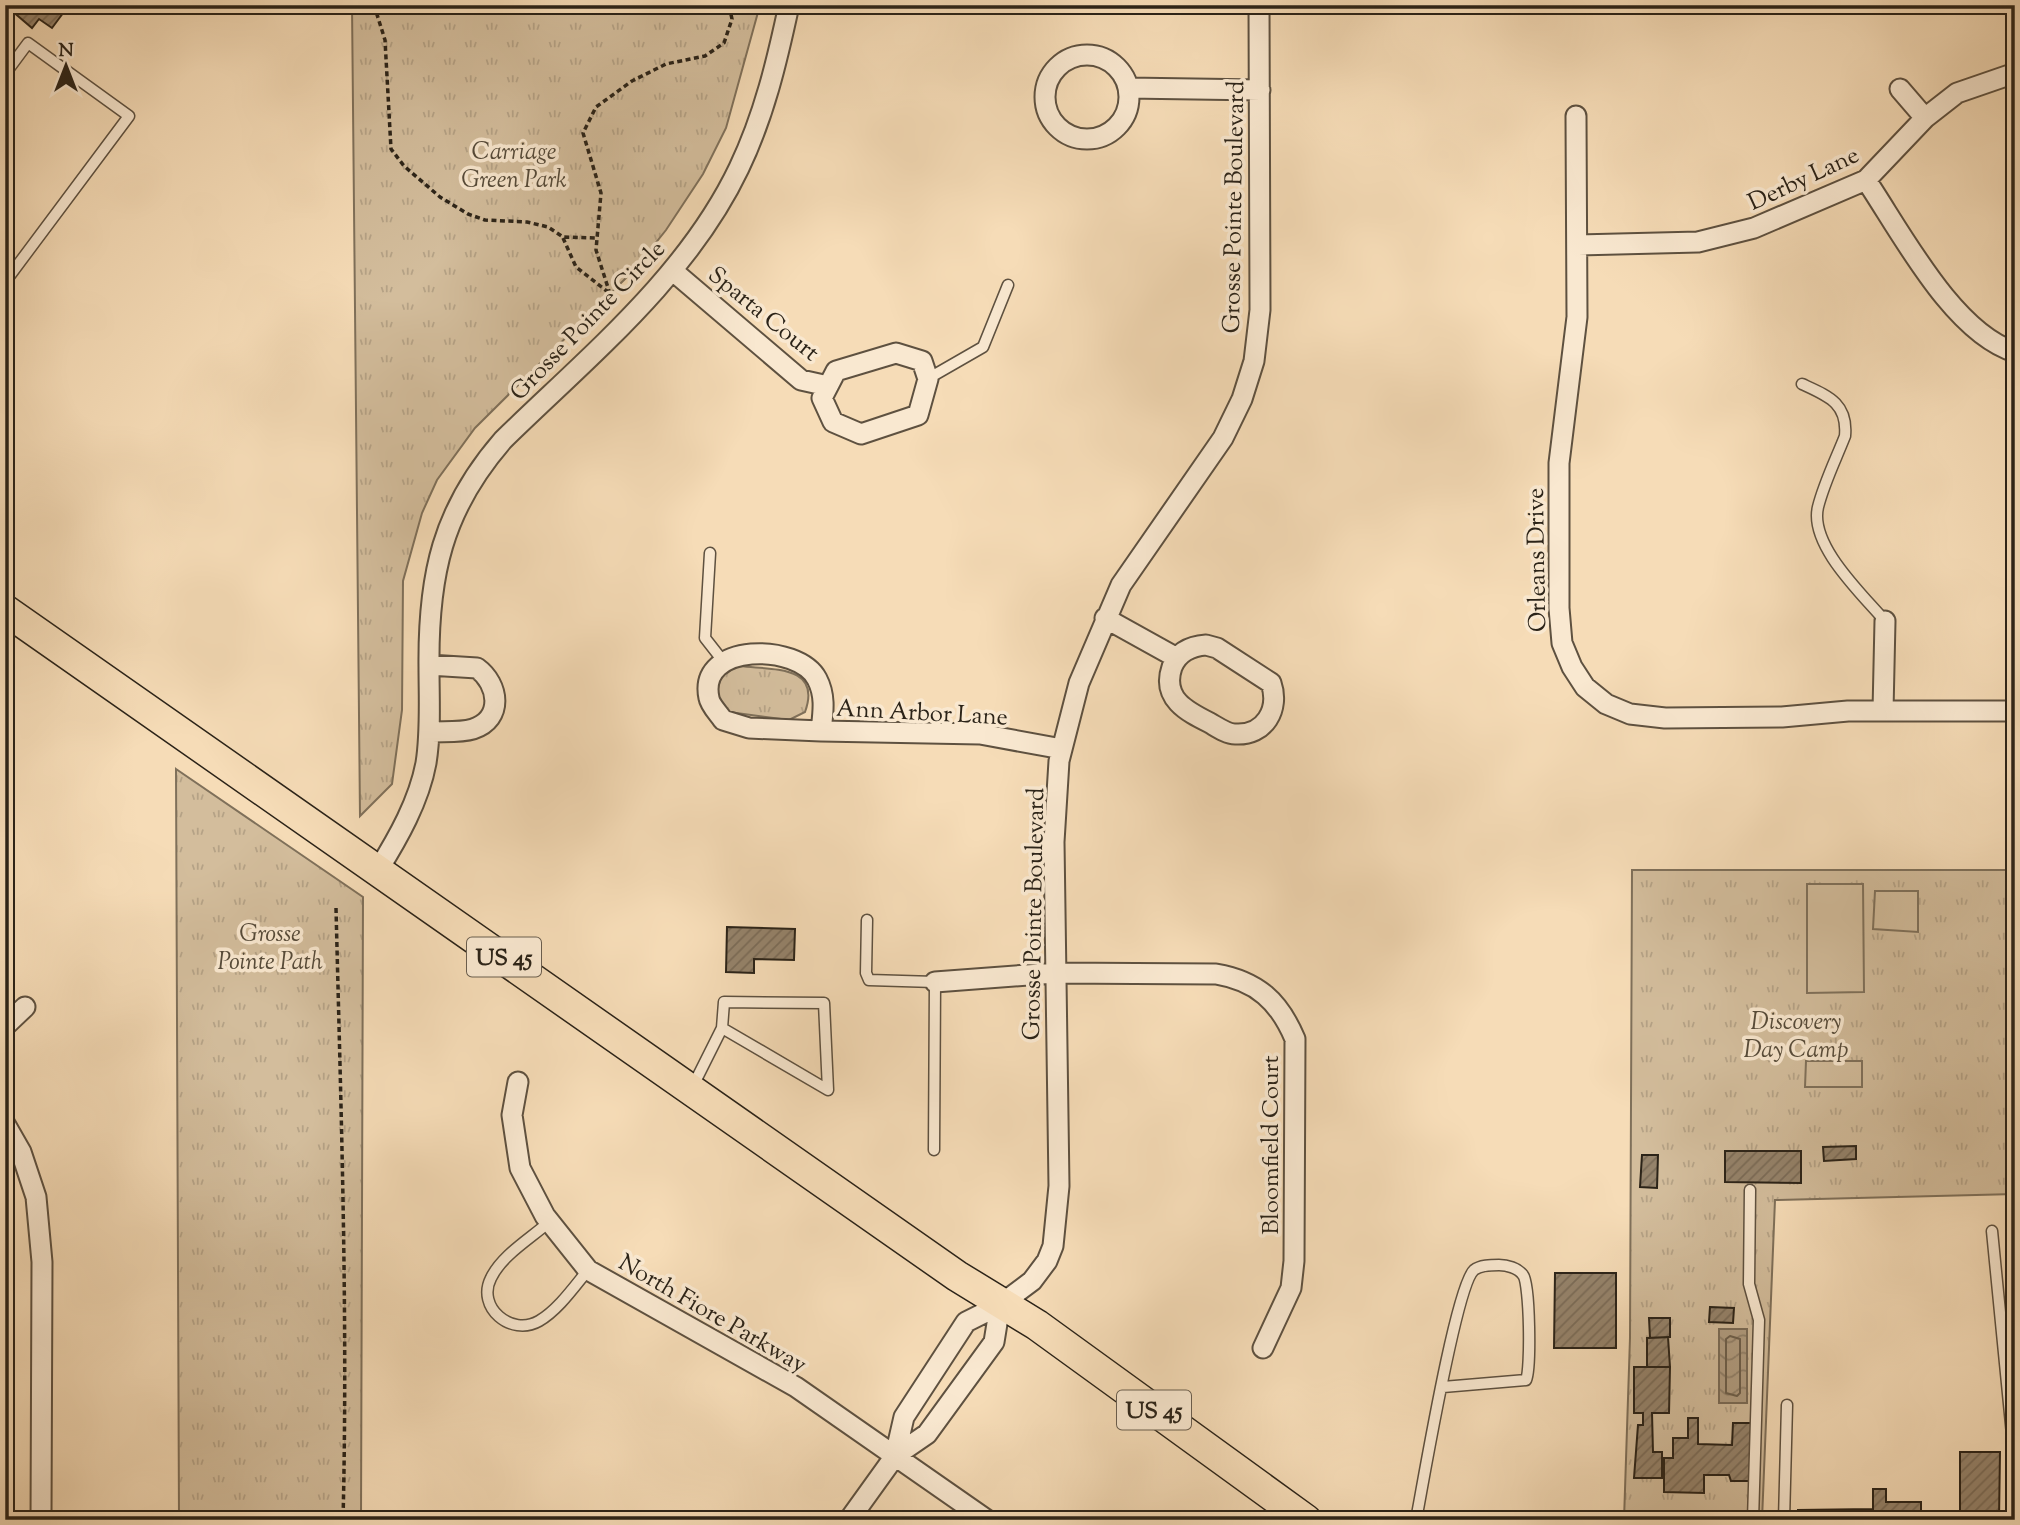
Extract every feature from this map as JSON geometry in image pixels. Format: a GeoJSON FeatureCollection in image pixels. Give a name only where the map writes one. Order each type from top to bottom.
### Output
{"type":"FeatureCollection","features":[{"type":"Feature","properties":{"kind":"main road","name":"US 45"},"geometry":{"type":"LineString","coordinates":[[5,610],[1000,1305],[1037,1325],[1306,1520]]}},
{"type":"Feature","properties":{"kind":"street","name":"Grosse Pointe Circle"},"geometry":{"type":"LineString","coordinates":[[378,870],[394,844],[416,796],[425,764],[429,732],[429,615],[433,580],[441,544],[467,488],[503,440],[673,271],[704,230],[740,166],[765,103],[789,5]]}},
{"type":"Feature","properties":{"kind":"street","name":"Grosse Pointe Boulevard"},"geometry":{"type":"LineString","coordinates":[[895,1456],[904,1417],[966,1322],[1000,1305],[1032,1281],[1047,1261],[1057,1223],[1054,842],[1062,749],[1079,683],[1121,585],[1223,438],[1242,398],[1254,361],[1260,310],[1259,5]]}},
{"type":"Feature","properties":{"kind":"street"},"geometry":{"type":"LineString","coordinates":[[1078,56],[1105,59],[1117,68],[1128,88],[1128,106],[1123,119],[1102,136],[1075,138],[1062,132],[1046,109],[1045,96],[1054,70],[1078,56]]}},
{"type":"Feature","properties":{"kind":"street","name":"Derby Lane"},"geometry":{"type":"LineString","coordinates":[[1578,245],[1661,245],[1724,238],[1754,229],[1866,180],[1925,118],[1957,93],[2015,73]]}},
{"type":"Feature","properties":{"kind":"street"},"geometry":{"type":"LineString","coordinates":[[1128,88],[1260,90]]}},
{"type":"Feature","properties":{"kind":"street"},"geometry":{"type":"LineString","coordinates":[[1900,89],[1925,118]]}},
{"type":"Feature","properties":{"kind":"street","name":"Orleans Drive"},"geometry":{"type":"LineString","coordinates":[[1576,116],[1578,245],[1575,353],[1559,463],[1559,608],[1562,643],[1572,667],[1585,687],[1606,704],[1630,714],[1665,718],[1782,717],[1883,711],[2015,711]]}},
{"type":"Feature","properties":{"kind":"street"},"geometry":{"type":"LineString","coordinates":[[1866,180],[1951,306],[1975,331],[2015,352]]}},
{"type":"Feature","properties":{"kind":"street","name":"Sparta Court"},"geometry":{"type":"LineString","coordinates":[[673,271],[801,380],[828,386]]}},
{"type":"Feature","properties":{"kind":"street","name":"Sparta Court"},"geometry":{"type":"LineString","coordinates":[[896,353],[922,361],[927,375],[918,415],[861,434],[833,422],[822,398],[828,386],[836,371],[896,353]]}},
{"type":"Feature","properties":{"kind":"street"},"geometry":{"type":"LineString","coordinates":[[1105,618],[1177,658]]}},
{"type":"Feature","properties":{"kind":"street"},"geometry":{"type":"LineString","coordinates":[[1883,711],[1885,621]]}},
{"type":"Feature","properties":{"kind":"street"},"geometry":{"type":"LineString","coordinates":[[1195,646],[1217,648],[1271,683],[1275,704],[1271,715],[1255,730],[1233,735],[1181,708],[1170,679],[1177,658],[1195,646]]}},
{"type":"Feature","properties":{"kind":"street","name":"Ann Arbor Lane"},"geometry":{"type":"LineString","coordinates":[[821,731],[824,699],[816,677],[800,662],[770,655],[738,655],[718,663],[709,678],[709,699],[723,720],[749,728],[821,731],[980,734],[1062,749]]}},
{"type":"Feature","properties":{"kind":"street"},"geometry":{"type":"LineString","coordinates":[[429,665],[477,668],[492,683],[496,694],[492,714],[476,729],[429,732]]}},
{"type":"Feature","properties":{"kind":"street","name":"Bloomfield Court"},"geometry":{"type":"LineString","coordinates":[[935,982],[1054,973],[1216,974],[1238,978],[1268,994],[1285,1015],[1295,1039],[1294,1261],[1291,1288],[1263,1348]]}},
{"type":"Feature","properties":{"kind":"street"},"geometry":{"type":"LineString","coordinates":[[5,1026],[25,1007]]}},
{"type":"Feature","properties":{"kind":"street","name":"North Fiore Parkway"},"geometry":{"type":"LineString","coordinates":[[518,1082],[512,1115],[520,1168],[549,1222],[588,1270],[757,1364],[987,1520]]}},
{"type":"Feature","properties":{"kind":"street"},"geometry":{"type":"LineString","coordinates":[[5,1124],[21,1152],[36,1197],[42,1262],[41,1520]]}},
{"type":"Feature","properties":{"kind":"street","name":"Grosse Pointe Boulevard"},"geometry":{"type":"LineString","coordinates":[[849,1520],[895,1456],[927,1434],[994,1342],[1000,1305]]}},
{"type":"Feature","properties":{"kind":"lane"},"geometry":{"type":"LineString","coordinates":[[5,74],[28,43],[128,116],[5,282]]}},
{"type":"Feature","properties":{"kind":"lane"},"geometry":{"type":"LineString","coordinates":[[927,375],[936,374],[983,347],[1008,285]]}},
{"type":"Feature","properties":{"kind":"lane"},"geometry":{"type":"LineString","coordinates":[[1802,384],[1832,398],[1844,413],[1846,424],[1845,436],[1817,509],[1818,530],[1828,553],[1885,621]]}},
{"type":"Feature","properties":{"kind":"lane"},"geometry":{"type":"LineString","coordinates":[[709,554],[705,638],[723,662]]}},
{"type":"Feature","properties":{"kind":"lane"},"geometry":{"type":"LineString","coordinates":[[867,920],[866,973],[869,980],[935,982],[934,1150]]}},
{"type":"Feature","properties":{"kind":"lane"},"geometry":{"type":"LineString","coordinates":[[691,1090],[722,1028],[724,1002],[824,1003],[828,1090],[722,1028]]}},
{"type":"Feature","properties":{"kind":"lane"},"geometry":{"type":"LineString","coordinates":[[1750,1189],[1749,1284],[1759,1320],[1753,1520]]}},
{"type":"Feature","properties":{"kind":"lane"},"geometry":{"type":"LineString","coordinates":[[549,1222],[498,1266],[489,1281],[486,1297],[491,1309],[501,1320],[511,1324],[540,1321],[588,1270]]}},
{"type":"Feature","properties":{"kind":"lane"},"geometry":{"type":"LineString","coordinates":[[1992,1231],[2015,1465]]}},
{"type":"Feature","properties":{"kind":"lane"},"geometry":{"type":"LineString","coordinates":[[1416,1520],[1459,1303],[1469,1277],[1475,1269],[1487,1265],[1505,1265],[1518,1270],[1527,1285],[1526,1381],[1443,1387]]}},
{"type":"Feature","properties":{"kind":"lane"},"geometry":{"type":"LineString","coordinates":[[1784,1520],[1787,1405]]}},
{"type":"Feature","properties":{"kind":"path"},"geometry":{"type":"LineString","coordinates":[[374,5],[385,40],[391,149],[404,166],[440,197],[468,214],[485,220],[527,222],[548,228],[563,237],[597,238]]}},
{"type":"Feature","properties":{"kind":"path"},"geometry":{"type":"LineString","coordinates":[[563,237],[576,267],[610,294],[596,250],[601,193],[583,133],[596,107],[632,81],[666,64],[705,56],[724,43],[732,19],[729,5]]}},
{"type":"Feature","properties":{"kind":"path"},"geometry":{"type":"LineString","coordinates":[[336,908],[344,1144],[346,1390],[343,1520]]}},
{"type":"Feature","properties":{"kind":"green space","name":"Carriage Green Park"},"geometry":{"type":"Polygon","coordinates":[[[352,5],[760,5],[726,128],[703,174],[666,230],[634,270],[475,428],[437,480],[422,513],[403,581],[402,710],[392,784],[360,816],[352,5]]]}},
{"type":"Feature","properties":{"kind":"green space"},"geometry":{"type":"Polygon","coordinates":[[[740,666],[780,670],[801,678],[807,686],[805,712],[789,720],[729,712],[718,703],[717,689],[728,671],[740,666]]]}},
{"type":"Feature","properties":{"kind":"green space","name":"Grosse Pointe Path"},"geometry":{"type":"Polygon","coordinates":[[[176,769],[363,897],[361,1520],[179,1520],[176,769]]]}},
{"type":"Feature","properties":{"kind":"green space","name":"Discovery Day Camp"},"geometry":{"type":"Polygon","coordinates":[[[1632,870],[2015,870],[2015,1194],[1775,1200],[1762,1520],[1624,1520],[1630,1338],[1632,870]]]}},
{"type":"Feature","properties":{"kind":"green space"},"geometry":{"type":"Polygon","coordinates":[[[1807,884],[1863,884],[1864,992],[1807,993],[1807,884]]]}},
{"type":"Feature","properties":{"kind":"green space"},"geometry":{"type":"Polygon","coordinates":[[[1875,891],[1918,891],[1918,932],[1873,929],[1875,891]]]}},
{"type":"Feature","properties":{"kind":"green space"},"geometry":{"type":"Polygon","coordinates":[[[1806,1061],[1862,1061],[1862,1087],[1805,1087],[1806,1061]]]}},
{"type":"Feature","properties":{"kind":"water"},"geometry":{"type":"Polygon","coordinates":[[[1719,1329],[1747,1329],[1747,1403],[1719,1403],[1719,1329]]]}},
{"type":"Feature","properties":{"kind":"building"},"geometry":{"type":"Polygon","coordinates":[[[5,5],[69,5],[52,28],[39,19],[32,28],[5,5]]]}},
{"type":"Feature","properties":{"kind":"building"},"geometry":{"type":"Polygon","coordinates":[[[727,927],[795,929],[794,960],[754,959],[754,973],[726,972],[727,927]]]}},
{"type":"Feature","properties":{"kind":"building"},"geometry":{"type":"Polygon","coordinates":[[[1856,1146],[1856,1159],[1824,1161],[1823,1147],[1856,1146]]]}},
{"type":"Feature","properties":{"kind":"building"},"geometry":{"type":"Polygon","coordinates":[[[1725,1151],[1801,1151],[1801,1183],[1725,1182],[1725,1151]]]}},
{"type":"Feature","properties":{"kind":"building"},"geometry":{"type":"Polygon","coordinates":[[[1642,1155],[1658,1155],[1657,1188],[1640,1187],[1642,1155]]]}},
{"type":"Feature","properties":{"kind":"building"},"geometry":{"type":"Polygon","coordinates":[[[1555,1273],[1616,1273],[1616,1348],[1554,1348],[1555,1273]]]}},
{"type":"Feature","properties":{"kind":"building"},"geometry":{"type":"Polygon","coordinates":[[[1710,1307],[1734,1308],[1733,1323],[1709,1322],[1710,1307]]]}},
{"type":"Feature","properties":{"kind":"building"},"geometry":{"type":"Polygon","coordinates":[[[1649,1318],[1670,1318],[1670,1337],[1650,1338],[1649,1318]]]}},
{"type":"Feature","properties":{"kind":"building"},"geometry":{"type":"Polygon","coordinates":[[[1668,1337],[1670,1367],[1647,1367],[1647,1338],[1668,1337]]]}},
{"type":"Feature","properties":{"kind":"building"},"geometry":{"type":"Polygon","coordinates":[[[1634,1367],[1670,1367],[1669,1413],[1652,1413],[1653,1452],[1662,1452],[1662,1478],[1634,1478],[1638,1425],[1643,1425],[1643,1413],[1634,1413],[1634,1367]]]}},
{"type":"Feature","properties":{"kind":"building"},"geometry":{"type":"Polygon","coordinates":[[[1688,1418],[1698,1418],[1698,1444],[1732,1445],[1733,1423],[1751,1423],[1751,1481],[1731,1481],[1729,1475],[1704,1475],[1704,1493],[1664,1492],[1664,1458],[1673,1458],[1673,1438],[1688,1438],[1688,1418]]]}},
{"type":"Feature","properties":{"kind":"building"},"geometry":{"type":"Polygon","coordinates":[[[1960,1452],[2000,1452],[1999,1520],[1960,1520],[1960,1452]]]}},
{"type":"Feature","properties":{"kind":"building"},"geometry":{"type":"Polygon","coordinates":[[[1873,1489],[1886,1489],[1886,1502],[1921,1502],[1921,1520],[1798,1520],[1798,1510],[1873,1509],[1873,1489]]]}}]}
